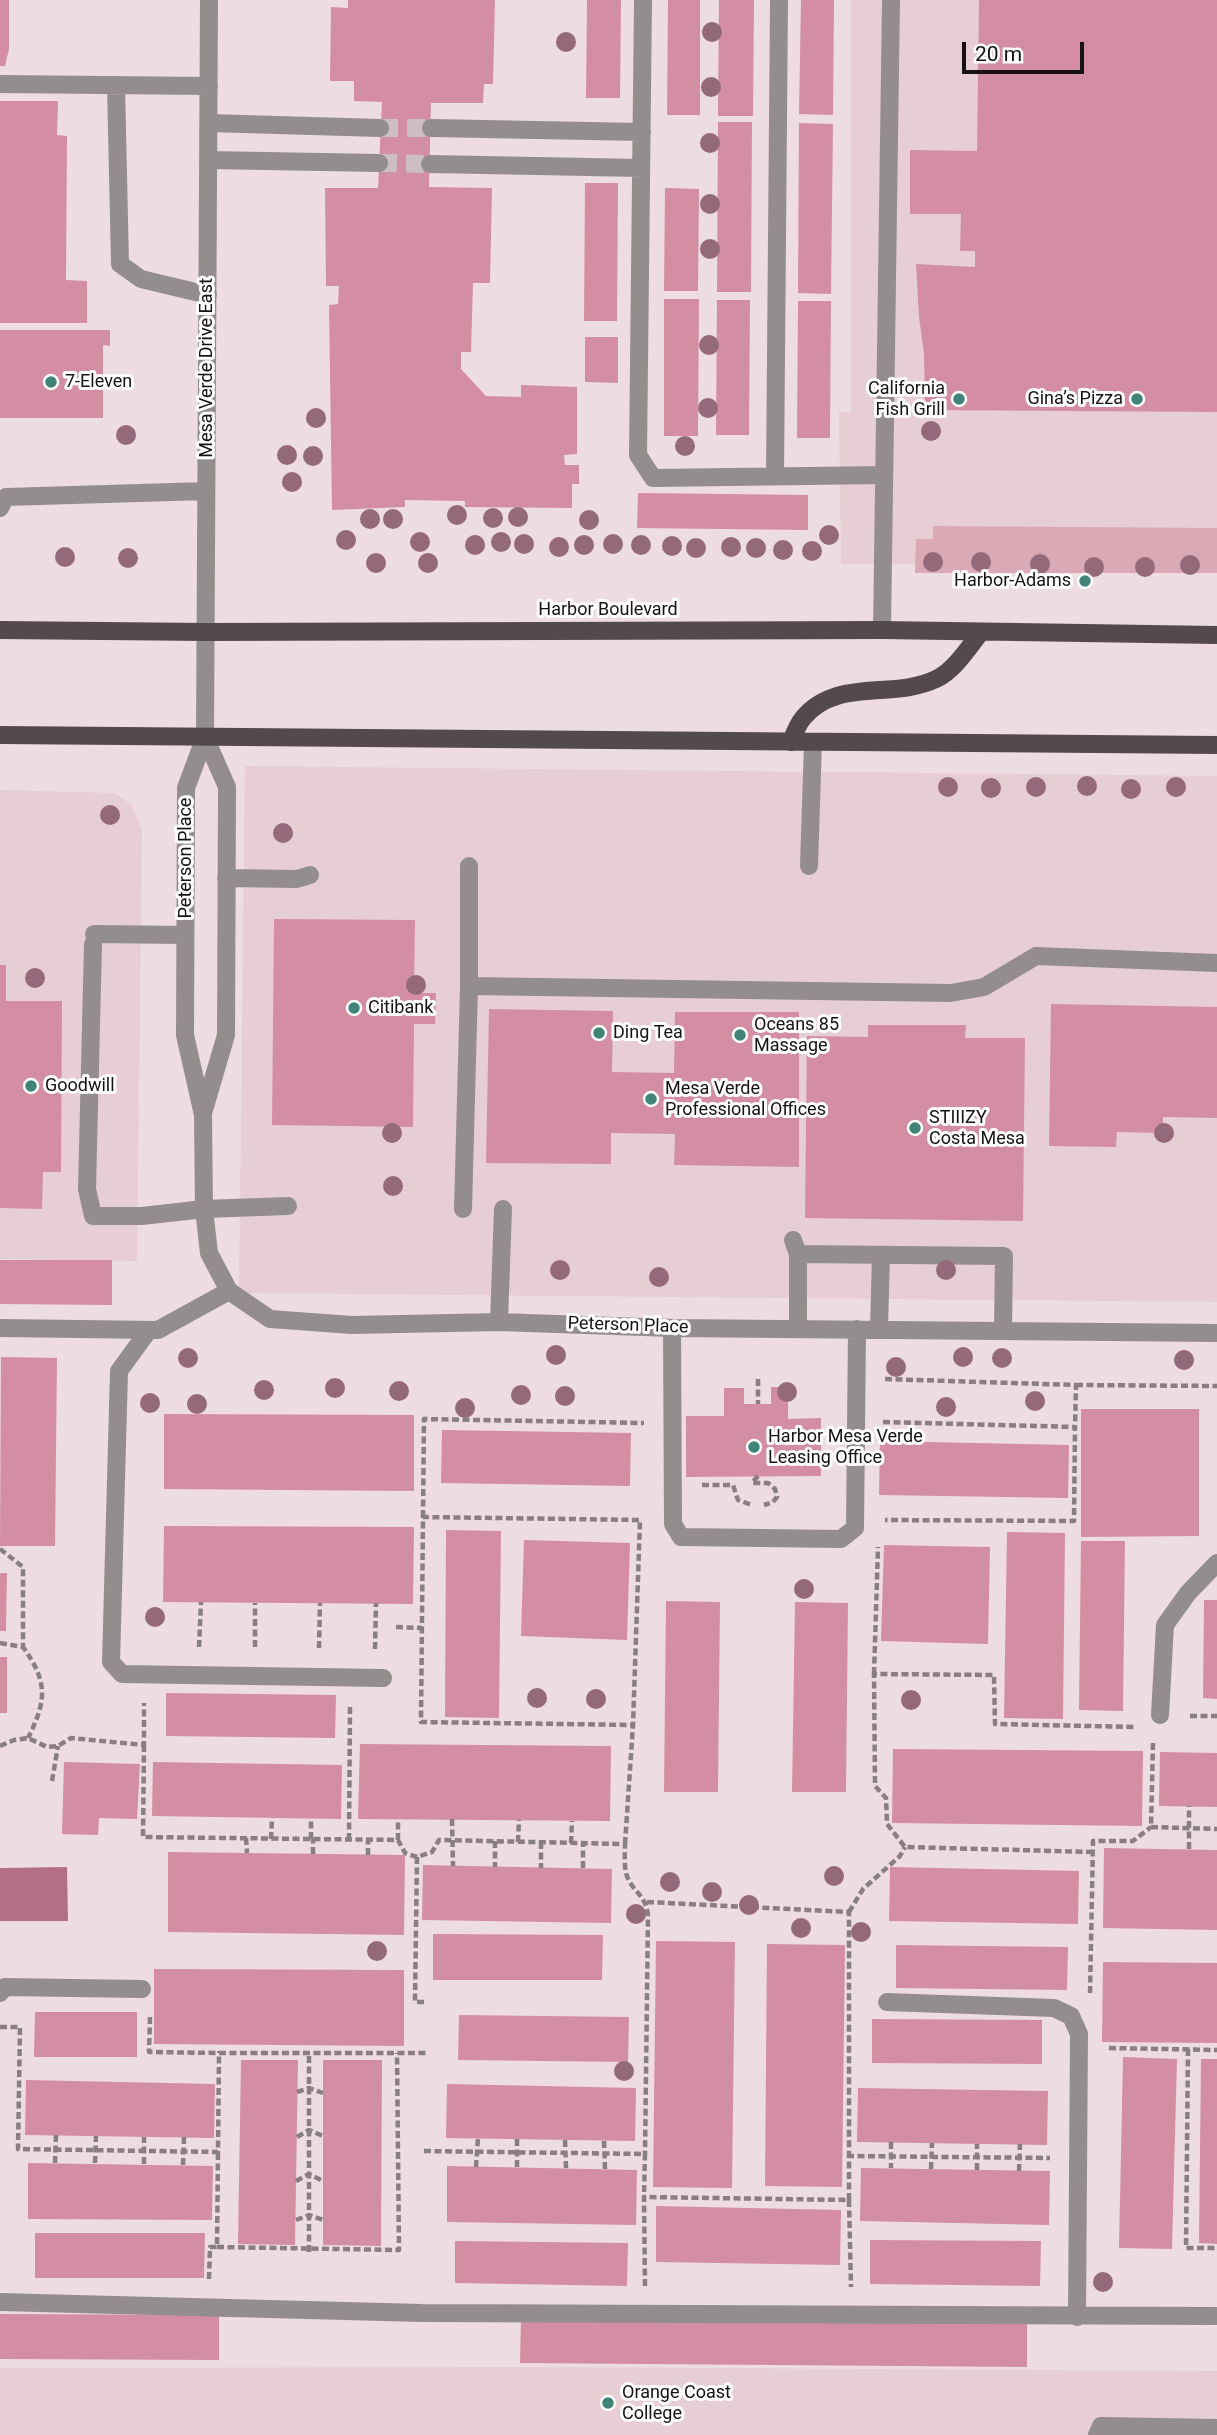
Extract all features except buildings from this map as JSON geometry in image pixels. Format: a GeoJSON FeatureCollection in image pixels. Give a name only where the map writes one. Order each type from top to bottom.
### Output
{"type":"FeatureCollection","features":[{"type":"Feature","properties":{"kind":"main road","name":"Harbor Boulevard"},"geometry":{"type":"LineString","coordinates":[[0,630],[882,630],[1217,635]]}},
{"type":"Feature","properties":{"kind":"main road"},"geometry":{"type":"LineString","coordinates":[[790,742],[802,719],[816,705],[842,692],[912,687],[938,679],[981,632]]}},
{"type":"Feature","properties":{"kind":"main road"},"geometry":{"type":"LineString","coordinates":[[0,735],[1217,745]]}},
{"type":"Feature","properties":{"kind":"street","name":"Mesa Verde Drive East"},"geometry":{"type":"LineString","coordinates":[[205,737],[209,0]]}},
{"type":"Feature","properties":{"kind":"street"},"geometry":{"type":"LineString","coordinates":[[643,0],[638,455],[653,478],[884,475]]}},
{"type":"Feature","properties":{"kind":"street"},"geometry":{"type":"LineString","coordinates":[[775,476],[779,0]]}},
{"type":"Feature","properties":{"kind":"street"},"geometry":{"type":"LineString","coordinates":[[882,630],[891,0]]}},
{"type":"Feature","properties":{"kind":"street"},"geometry":{"type":"LineString","coordinates":[[0,84],[209,86]]}},
{"type":"Feature","properties":{"kind":"street"},"geometry":{"type":"LineString","coordinates":[[116,85],[120,264],[141,279],[208,295]]}},
{"type":"Feature","properties":{"kind":"street"},"geometry":{"type":"LineString","coordinates":[[209,122],[380,128]]}},
{"type":"Feature","properties":{"kind":"street"},"geometry":{"type":"LineString","coordinates":[[431,128],[642,132]]}},
{"type":"Feature","properties":{"kind":"street"},"geometry":{"type":"LineString","coordinates":[[208,160],[379,163]]}},
{"type":"Feature","properties":{"kind":"street"},"geometry":{"type":"LineString","coordinates":[[430,163],[641,168]]}},
{"type":"Feature","properties":{"kind":"street"},"geometry":{"type":"LineString","coordinates":[[0,508],[6,497],[206,491]]}},
{"type":"Feature","properties":{"kind":"street","name":"Peterson Place"},"geometry":{"type":"LineString","coordinates":[[203,1115],[226,1035],[227,787],[205,737]]}},
{"type":"Feature","properties":{"kind":"street","name":"Peterson Place"},"geometry":{"type":"LineString","coordinates":[[205,737],[186,788],[185,935],[185,1034],[203,1115],[204,1209],[209,1253],[229,1291],[270,1319],[352,1325],[499,1322],[672,1328],[1217,1333]]}},
{"type":"Feature","properties":{"kind":"street"},"geometry":{"type":"LineString","coordinates":[[810,866],[813,741]]}},
{"type":"Feature","properties":{"kind":"street"},"geometry":{"type":"LineString","coordinates":[[463,1209],[469,866]]}},
{"type":"Feature","properties":{"kind":"street"},"geometry":{"type":"LineString","coordinates":[[226,878],[297,878],[310,875]]}},
{"type":"Feature","properties":{"kind":"street"},"geometry":{"type":"LineString","coordinates":[[185,935],[94,939],[87,1189],[93,1216],[142,1216],[204,1209],[288,1206]]}},
{"type":"Feature","properties":{"kind":"street"},"geometry":{"type":"LineString","coordinates":[[469,986],[951,993],[984,987],[1036,956],[1217,963]]}},
{"type":"Feature","properties":{"kind":"street"},"geometry":{"type":"LineString","coordinates":[[499,1322],[503,1209]]}},
{"type":"Feature","properties":{"kind":"street"},"geometry":{"type":"LineString","coordinates":[[798,1329],[795,1247],[881,1255],[1004,1256],[1003,1331]]}},
{"type":"Feature","properties":{"kind":"street"},"geometry":{"type":"LineString","coordinates":[[879,1329],[881,1255]]}},
{"type":"Feature","properties":{"kind":"street"},"geometry":{"type":"LineString","coordinates":[[0,1328],[158,1330],[229,1291]]}},
{"type":"Feature","properties":{"kind":"street"},"geometry":{"type":"LineString","coordinates":[[672,1328],[673,1524],[681,1537],[841,1539],[855,1528],[857,1329]]}},
{"type":"Feature","properties":{"kind":"street"},"geometry":{"type":"LineString","coordinates":[[149,1330],[119,1371],[111,1662],[122,1674],[383,1678]]}},
{"type":"Feature","properties":{"kind":"street"},"geometry":{"type":"LineString","coordinates":[[1156,1721],[1164,1625],[1188,1593],[1217,1563]]}},
{"type":"Feature","properties":{"kind":"street"},"geometry":{"type":"LineString","coordinates":[[0,1993],[5,1987],[142,1989]]}},
{"type":"Feature","properties":{"kind":"street"},"geometry":{"type":"LineString","coordinates":[[887,2003],[1054,2008],[1071,2017],[1079,2034],[1077,2316]]}},
{"type":"Feature","properties":{"kind":"street"},"geometry":{"type":"LineString","coordinates":[[0,2302],[422,2313],[1217,2316]]}},
{"type":"Feature","properties":{"kind":"street"},"geometry":{"type":"LineString","coordinates":[[1097,2435],[1101,2426],[1217,2428]]}},
{"type":"Feature","properties":{"kind":"path"},"geometry":{"type":"LineString","coordinates":[[881,1390],[881,1378],[1076,1385],[1217,1386]]}},
{"type":"Feature","properties":{"kind":"path"},"geometry":{"type":"LineString","coordinates":[[758,1379],[758,1404]]}},
{"type":"Feature","properties":{"kind":"path"},"geometry":{"type":"LineString","coordinates":[[878,1520],[1074,1521],[1076,1385]]}},
{"type":"Feature","properties":{"kind":"path"},"geometry":{"type":"LineString","coordinates":[[880,1411],[880,1422],[1074,1427]]}},
{"type":"Feature","properties":{"kind":"path"},"geometry":{"type":"LineString","coordinates":[[633,1725],[421,1722],[424,1419],[645,1423]]}},
{"type":"Feature","properties":{"kind":"path"},"geometry":{"type":"LineString","coordinates":[[672,1485],[733,1485],[738,1500],[747,1504],[768,1505],[777,1497],[775,1489],[768,1483],[752,1483],[758,1476]]}},
{"type":"Feature","properties":{"kind":"path"},"geometry":{"type":"LineString","coordinates":[[423,1517],[650,1520]]}},
{"type":"Feature","properties":{"kind":"path"},"geometry":{"type":"LineString","coordinates":[[640,1520],[633,1725],[625,1844],[626,1871],[630,1882],[647,1902],[645,2315]]}},
{"type":"Feature","properties":{"kind":"path"},"geometry":{"type":"LineString","coordinates":[[878,1534],[874,1674],[875,1786],[886,1798],[887,1824],[905,1847]]}},
{"type":"Feature","properties":{"kind":"path"},"geometry":{"type":"LineString","coordinates":[[0,1549],[23,1567],[23,1647],[38,1668],[43,1695],[40,1714],[28,1738]]}},
{"type":"Feature","properties":{"kind":"path"},"geometry":{"type":"LineString","coordinates":[[200,1623],[201,1602]]}},
{"type":"Feature","properties":{"kind":"path"},"geometry":{"type":"LineString","coordinates":[[255,1602],[255,1625]]}},
{"type":"Feature","properties":{"kind":"path"},"geometry":{"type":"LineString","coordinates":[[320,1603],[320,1625]]}},
{"type":"Feature","properties":{"kind":"path"},"geometry":{"type":"LineString","coordinates":[[375,1625],[376,1604]]}},
{"type":"Feature","properties":{"kind":"path"},"geometry":{"type":"LineString","coordinates":[[396,1627],[422,1628]]}},
{"type":"Feature","properties":{"kind":"path"},"geometry":{"type":"LineString","coordinates":[[0,1643],[23,1647]]}},
{"type":"Feature","properties":{"kind":"path"},"geometry":{"type":"LineString","coordinates":[[874,1674],[995,1675],[995,1724],[1156,1721],[1217,1716]]}},
{"type":"Feature","properties":{"kind":"path"},"geometry":{"type":"LineString","coordinates":[[349,1840],[351,1678]]}},
{"type":"Feature","properties":{"kind":"path"},"geometry":{"type":"LineString","coordinates":[[145,1691],[143,1837],[398,1840]]}},
{"type":"Feature","properties":{"kind":"path"},"geometry":{"type":"LineString","coordinates":[[1152,1827],[1156,1721]]}},
{"type":"Feature","properties":{"kind":"path"},"geometry":{"type":"LineString","coordinates":[[0,1746],[28,1738],[47,1746],[58,1746],[71,1738],[144,1745]]}},
{"type":"Feature","properties":{"kind":"path"},"geometry":{"type":"LineString","coordinates":[[52,1781],[58,1746]]}},
{"type":"Feature","properties":{"kind":"path"},"geometry":{"type":"LineString","coordinates":[[1189,1806],[1189,1849]]}},
{"type":"Feature","properties":{"kind":"path"},"geometry":{"type":"LineString","coordinates":[[271,1839],[272,1818]]}},
{"type":"Feature","properties":{"kind":"path"},"geometry":{"type":"LineString","coordinates":[[311,1818],[313,1854]]}},
{"type":"Feature","properties":{"kind":"path"},"geometry":{"type":"LineString","coordinates":[[398,1819],[398,1840],[405,1853],[417,1857],[432,1852],[439,1840],[625,1844]]}},
{"type":"Feature","properties":{"kind":"path"},"geometry":{"type":"LineString","coordinates":[[452,1819],[453,1866]]}},
{"type":"Feature","properties":{"kind":"path"},"geometry":{"type":"LineString","coordinates":[[518,1842],[519,1820]]}},
{"type":"Feature","properties":{"kind":"path"},"geometry":{"type":"LineString","coordinates":[[572,1821],[572,1843]]}},
{"type":"Feature","properties":{"kind":"path"},"geometry":{"type":"LineString","coordinates":[[1090,1996],[1093,1841],[1133,1841],[1152,1827],[1217,1829]]}},
{"type":"Feature","properties":{"kind":"path"},"geometry":{"type":"LineString","coordinates":[[246,1838],[247,1853]]}},
{"type":"Feature","properties":{"kind":"path"},"geometry":{"type":"LineString","coordinates":[[368,1840],[368,1855]]}},
{"type":"Feature","properties":{"kind":"path"},"geometry":{"type":"LineString","coordinates":[[495,1841],[495,1867]]}},
{"type":"Feature","properties":{"kind":"path"},"geometry":{"type":"LineString","coordinates":[[541,1842],[541,1868]]}},
{"type":"Feature","properties":{"kind":"path"},"geometry":{"type":"LineString","coordinates":[[583,1843],[583,1868]]}},
{"type":"Feature","properties":{"kind":"path"},"geometry":{"type":"LineString","coordinates":[[905,1847],[1093,1852]]}},
{"type":"Feature","properties":{"kind":"path"},"geometry":{"type":"LineString","coordinates":[[851,2315],[849,1912],[863,1889],[900,1856],[905,1847]]}},
{"type":"Feature","properties":{"kind":"path"},"geometry":{"type":"LineString","coordinates":[[417,1857],[415,2002],[427,2002]]}},
{"type":"Feature","properties":{"kind":"path"},"geometry":{"type":"LineString","coordinates":[[647,1902],[849,1912]]}},
{"type":"Feature","properties":{"kind":"path"},"geometry":{"type":"LineString","coordinates":[[142,1989],[151,1990],[149,2052],[426,2053]]}},
{"type":"Feature","properties":{"kind":"path"},"geometry":{"type":"LineString","coordinates":[[0,2027],[20,2027],[18,2149],[218,2152]]}},
{"type":"Feature","properties":{"kind":"path"},"geometry":{"type":"LineString","coordinates":[[1101,2048],[1217,2050]]}},
{"type":"Feature","properties":{"kind":"path"},"geometry":{"type":"LineString","coordinates":[[1188,2049],[1186,2248],[1217,2248]]}},
{"type":"Feature","properties":{"kind":"path"},"geometry":{"type":"LineString","coordinates":[[217,2247],[219,2053]]}},
{"type":"Feature","properties":{"kind":"path"},"geometry":{"type":"LineString","coordinates":[[309,2053],[309,2250]]}},
{"type":"Feature","properties":{"kind":"path"},"geometry":{"type":"LineString","coordinates":[[209,2308],[210,2247],[399,2250],[397,2053]]}},
{"type":"Feature","properties":{"kind":"path"},"geometry":{"type":"LineString","coordinates":[[297,2092],[309,2088],[323,2093]]}},
{"type":"Feature","properties":{"kind":"path"},"geometry":{"type":"LineString","coordinates":[[309,2130],[323,2136]]}},
{"type":"Feature","properties":{"kind":"path"},"geometry":{"type":"LineString","coordinates":[[297,2137],[309,2130]]}},
{"type":"Feature","properties":{"kind":"path"},"geometry":{"type":"LineString","coordinates":[[55,2163],[56,2135]]}},
{"type":"Feature","properties":{"kind":"path"},"geometry":{"type":"LineString","coordinates":[[95,2163],[96,2136]]}},
{"type":"Feature","properties":{"kind":"path"},"geometry":{"type":"LineString","coordinates":[[144,2137],[144,2164]]}},
{"type":"Feature","properties":{"kind":"path"},"geometry":{"type":"LineString","coordinates":[[183,2165],[184,2137]]}},
{"type":"Feature","properties":{"kind":"path"},"geometry":{"type":"LineString","coordinates":[[477,2167],[478,2138]]}},
{"type":"Feature","properties":{"kind":"path"},"geometry":{"type":"LineString","coordinates":[[517,2139],[517,2168]]}},
{"type":"Feature","properties":{"kind":"path"},"geometry":{"type":"LineString","coordinates":[[565,2140],[566,2168]]}},
{"type":"Feature","properties":{"kind":"path"},"geometry":{"type":"LineString","coordinates":[[604,2141],[605,2169]]}},
{"type":"Feature","properties":{"kind":"path"},"geometry":{"type":"LineString","coordinates":[[891,2142],[891,2168]]}},
{"type":"Feature","properties":{"kind":"path"},"geometry":{"type":"LineString","coordinates":[[931,2169],[932,2144]]}},
{"type":"Feature","properties":{"kind":"path"},"geometry":{"type":"LineString","coordinates":[[977,2144],[977,2170]]}},
{"type":"Feature","properties":{"kind":"path"},"geometry":{"type":"LineString","coordinates":[[1018,2171],[1020,2144]]}},
{"type":"Feature","properties":{"kind":"path"},"geometry":{"type":"LineString","coordinates":[[424,2151],[645,2154]]}},
{"type":"Feature","properties":{"kind":"path"},"geometry":{"type":"LineString","coordinates":[[849,2156],[1078,2159]]}},
{"type":"Feature","properties":{"kind":"path"},"geometry":{"type":"LineString","coordinates":[[296,2181],[309,2174]]}},
{"type":"Feature","properties":{"kind":"path"},"geometry":{"type":"LineString","coordinates":[[309,2174],[323,2181]]}},
{"type":"Feature","properties":{"kind":"path"},"geometry":{"type":"LineString","coordinates":[[644,2197],[849,2200]]}},
{"type":"Feature","properties":{"kind":"path"},"geometry":{"type":"LineString","coordinates":[[296,2220],[309,2215],[323,2220]]}},
{"type":"Feature","properties":{"kind":"shaded area"},"geometry":{"type":"Polygon","coordinates":[[[851,0],[1217,0],[1217,566],[841,564],[839,412],[851,412],[851,0]]]}},
{"type":"Feature","properties":{"kind":"shaded area"},"geometry":{"type":"Polygon","coordinates":[[[933,526],[1217,528],[1217,573],[915,573],[916,539],[933,539],[933,526]]]}},
{"type":"Feature","properties":{"kind":"shaded area"},"geometry":{"type":"Polygon","coordinates":[[[245,766],[1217,776],[1217,1302],[239,1293],[245,766]]]}},
{"type":"Feature","properties":{"kind":"shaded area"},"geometry":{"type":"Polygon","coordinates":[[[0,790],[114,793],[131,804],[142,830],[137,1261],[0,1259],[0,790]]]}},
{"type":"Feature","properties":{"kind":"shaded area"},"geometry":{"type":"Polygon","coordinates":[[[67,1867],[68,1921],[0,1921],[0,1868],[67,1867]]]}},
{"type":"Feature","properties":{"kind":"shaded area","name":"Orange Coast College"},"geometry":{"type":"Polygon","coordinates":[[[519,2367],[1217,2371],[1217,2435],[0,2435],[0,2368],[519,2367]]]}},
{"type":"Feature","properties":{"kind":"tunnel"},"geometry":{"type":"LineString","coordinates":[[380,128],[431,128]]}},
{"type":"Feature","properties":{"kind":"tunnel"},"geometry":{"type":"LineString","coordinates":[[379,163],[430,164]]}},
{"type":"Feature","properties":{"kind":"place","name":"7-Eleven"},"geometry":{"type":"Point","coordinates":[51,382]}},
{"type":"Feature","properties":{"kind":"place","name":"California Fish Grill"},"geometry":{"type":"Point","coordinates":[959,399]}},
{"type":"Feature","properties":{"kind":"place","name":"Gina’s Pizza"},"geometry":{"type":"Point","coordinates":[1137,399]}},
{"type":"Feature","properties":{"kind":"place","name":"Harbor-Adams"},"geometry":{"type":"Point","coordinates":[1085,581]}},
{"type":"Feature","properties":{"kind":"place","name":"Citibank"},"geometry":{"type":"Point","coordinates":[354,1008]}},
{"type":"Feature","properties":{"kind":"place","name":"Ding Tea"},"geometry":{"type":"Point","coordinates":[599,1033]}},
{"type":"Feature","properties":{"kind":"place","name":"Oceans 85 Massage"},"geometry":{"type":"Point","coordinates":[740,1035]}},
{"type":"Feature","properties":{"kind":"place","name":"Goodwill"},"geometry":{"type":"Point","coordinates":[31,1086]}},
{"type":"Feature","properties":{"kind":"place","name":"Mesa Verde Professional Offices"},"geometry":{"type":"Point","coordinates":[651,1099]}},
{"type":"Feature","properties":{"kind":"place","name":"STIIIZY Costa Mesa"},"geometry":{"type":"Point","coordinates":[915,1128]}},
{"type":"Feature","properties":{"kind":"place","name":"Harbor Mesa Verde Leasing Office"},"geometry":{"type":"Point","coordinates":[754,1447]}},
{"type":"Feature","properties":{"kind":"place","name":"Orange Coast College"},"geometry":{"type":"Point","coordinates":[608,2403]}}]}
